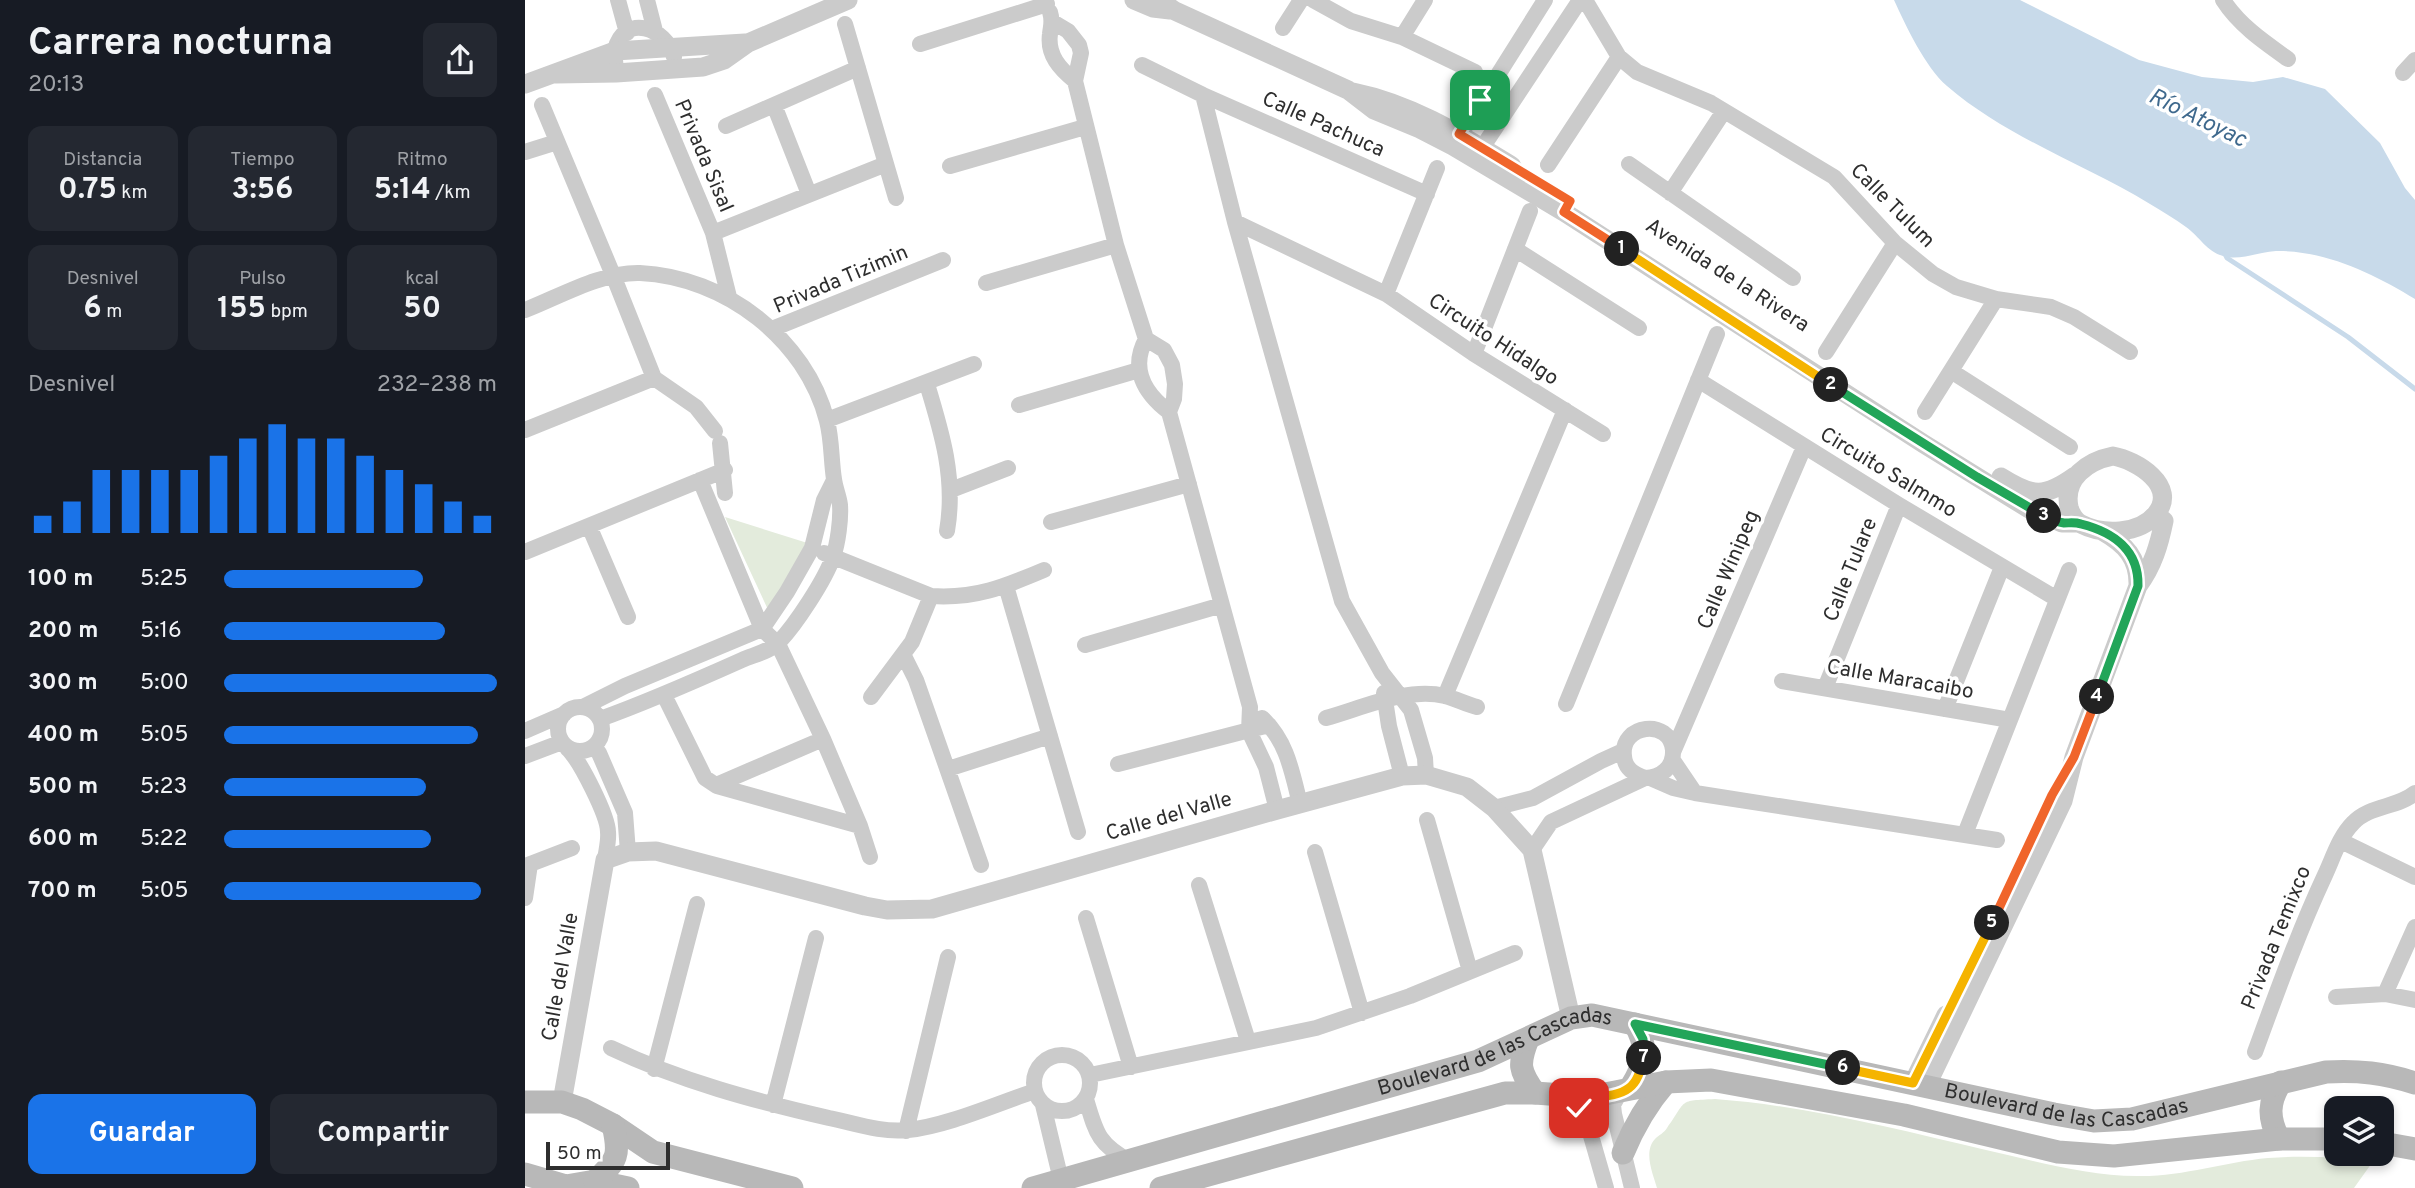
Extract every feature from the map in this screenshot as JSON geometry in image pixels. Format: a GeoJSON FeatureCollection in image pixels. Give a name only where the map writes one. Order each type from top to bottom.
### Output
{"type":"FeatureCollection","features":[{"type":"Feature","properties":{"kind":"main road","name":"Boulevard de las Cascadas"},"geometry":{"type":"LineString","coordinates":[[1033,1188],[1478,1061],[1571,1018],[1592,1015],[2094,1121],[2132,1119],[2326,1072],[2355,1070],[2385,1073],[2415,1083]]}},
{"type":"Feature","properties":{"kind":"main road"},"geometry":{"type":"LineString","coordinates":[[1625,1090],[1641,1070],[1645,1053],[1643,1039],[1635,1024]]}},
{"type":"Feature","properties":{"kind":"main road"},"geometry":{"type":"LineString","coordinates":[[1528,1040],[1521,1057],[1521,1069],[1535,1093]]}},
{"type":"Feature","properties":{"kind":"main road","name":"Boulevard de las Cascadas"},"geometry":{"type":"LineString","coordinates":[[1161,1188],[1505,1093],[1590,1097],[1666,1082],[1711,1080],[1903,1115],[2058,1152],[2114,1156],[2279,1139],[2324,1139]]}},
{"type":"Feature","properties":{"kind":"main road"},"geometry":{"type":"LineString","coordinates":[[1623,1153],[1645,1109],[1666,1082]]}},
{"type":"Feature","properties":{"kind":"main road"},"geometry":{"type":"LineString","coordinates":[[2279,1139],[2272,1126],[2269,1110],[2273,1095],[2281,1082]]}},
{"type":"Feature","properties":{"kind":"main road"},"geometry":{"type":"LineString","coordinates":[[525,1102],[562,1102],[613,1125],[653,1152],[792,1188]]}},
{"type":"Feature","properties":{"kind":"main road"},"geometry":{"type":"LineString","coordinates":[[595,1181],[613,1166],[616,1157],[618,1147],[613,1125]]}},
{"type":"Feature","properties":{"kind":"main road"},"geometry":{"type":"LineString","coordinates":[[2394,1145],[2415,1149]]}},
{"type":"Feature","properties":{"kind":"main road"},"geometry":{"type":"LineString","coordinates":[[525,1174],[566,1187],[595,1181],[628,1188]]}},
{"type":"Feature","properties":{"kind":"street"},"geometry":{"type":"LineString","coordinates":[[618,0],[627,33]]}},
{"type":"Feature","properties":{"kind":"street"},"geometry":{"type":"LineString","coordinates":[[647,0],[655,31]]}},
{"type":"Feature","properties":{"kind":"street"},"geometry":{"type":"LineString","coordinates":[[556,74],[703,67],[724,60],[748,43],[848,0]]}},
{"type":"Feature","properties":{"kind":"street","name":"Avenida de la Rivera"},"geometry":{"type":"LineString","coordinates":[[1134,0],[1153,8],[1167,5],[1348,90],[1380,97],[1403,106],[1567,206],[1928,439],[2029,509],[2062,523],[2078,523]]}},
{"type":"Feature","properties":{"kind":"street"},"geometry":{"type":"LineString","coordinates":[[1283,28],[1301,0]]}},
{"type":"Feature","properties":{"kind":"street"},"geometry":{"type":"LineString","coordinates":[[1313,0],[1351,22],[1402,37],[1475,72]]}},
{"type":"Feature","properties":{"kind":"street"},"geometry":{"type":"LineString","coordinates":[[1402,37],[1426,0]]}},
{"type":"Feature","properties":{"kind":"street"},"geometry":{"type":"LineString","coordinates":[[1456,140],[1545,0]]}},
{"type":"Feature","properties":{"kind":"street"},"geometry":{"type":"LineString","coordinates":[[1478,153],[1583,0]]}},
{"type":"Feature","properties":{"kind":"street","name":"Calle Tulum"},"geometry":{"type":"LineString","coordinates":[[1583,0],[1619,57],[1637,72],[1711,103],[1833,177],[1895,243],[1933,274],[1955,286],[1996,299],[2051,307],[2074,317],[2130,352]]}},
{"type":"Feature","properties":{"kind":"street"},"geometry":{"type":"LineString","coordinates":[[2223,0],[2257,37],[2288,59]]}},
{"type":"Feature","properties":{"kind":"street"},"geometry":{"type":"LineString","coordinates":[[920,44],[1046,2],[1053,22],[1049,39],[1054,60],[1075,81]]}},
{"type":"Feature","properties":{"kind":"street"},"geometry":{"type":"LineString","coordinates":[[1053,22],[1068,31],[1079,45],[1081,53],[1075,81],[1117,245],[1146,339],[1164,350],[1172,365],[1175,384],[1174,399],[1169,411]]}},
{"type":"Feature","properties":{"kind":"street"},"geometry":{"type":"LineString","coordinates":[[845,24],[896,198]]}},
{"type":"Feature","properties":{"kind":"street"},"geometry":{"type":"LineString","coordinates":[[616,73],[615,51],[627,33],[646,27],[664,37],[671,48],[677,70]]}},
{"type":"Feature","properties":{"kind":"street"},"geometry":{"type":"LineString","coordinates":[[525,84],[615,51],[748,43]]}},
{"type":"Feature","properties":{"kind":"street"},"geometry":{"type":"LineString","coordinates":[[1548,165],[1619,57]]}},
{"type":"Feature","properties":{"kind":"street"},"geometry":{"type":"LineString","coordinates":[[2403,72],[2415,60]]}},
{"type":"Feature","properties":{"kind":"street","name":"Calle Pachuca"},"geometry":{"type":"LineString","coordinates":[[1142,65],[1203,95],[1427,194]]}},
{"type":"Feature","properties":{"kind":"street"},"geometry":{"type":"LineString","coordinates":[[726,126],[858,68]]}},
{"type":"Feature","properties":{"kind":"street"},"geometry":{"type":"LineString","coordinates":[[1498,73],[1520,89]]}},
{"type":"Feature","properties":{"kind":"street","name":"Privada Sisal"},"geometry":{"type":"LineString","coordinates":[[655,95],[713,233],[729,298]]}},
{"type":"Feature","properties":{"kind":"street"},"geometry":{"type":"LineString","coordinates":[[1203,95],[1235,222],[1342,601],[1382,673],[1411,710],[1425,758],[1426,775]]}},
{"type":"Feature","properties":{"kind":"street"},"geometry":{"type":"LineString","coordinates":[[542,105],[654,378],[696,407],[717,437],[725,470],[726,492]]}},
{"type":"Feature","properties":{"kind":"street"},"geometry":{"type":"LineString","coordinates":[[774,105],[809,194]]}},
{"type":"Feature","properties":{"kind":"street"},"geometry":{"type":"LineString","coordinates":[[1670,193],[1724,111]]}},
{"type":"Feature","properties":{"kind":"street"},"geometry":{"type":"LineString","coordinates":[[950,166],[1085,127]]}},
{"type":"Feature","properties":{"kind":"street"},"geometry":{"type":"LineString","coordinates":[[525,152],[557,142]]}},
{"type":"Feature","properties":{"kind":"street"},"geometry":{"type":"LineString","coordinates":[[713,233],[886,164]]}},
{"type":"Feature","properties":{"kind":"street"},"geometry":{"type":"LineString","coordinates":[[1629,164],[1793,278]]}},
{"type":"Feature","properties":{"kind":"street"},"geometry":{"type":"LineString","coordinates":[[1386,294],[1437,168]]}},
{"type":"Feature","properties":{"kind":"street"},"geometry":{"type":"LineString","coordinates":[[1474,354],[1530,211]]}},
{"type":"Feature","properties":{"kind":"street","name":"Circuito Hidalgo"},"geometry":{"type":"LineString","coordinates":[[1235,222],[1386,294],[1474,354],[1565,410],[1445,696]]}},
{"type":"Feature","properties":{"kind":"street"},"geometry":{"type":"LineString","coordinates":[[1826,352],[1895,243]]}},
{"type":"Feature","properties":{"kind":"street"},"geometry":{"type":"LineString","coordinates":[[986,283],[1117,245]]}},
{"type":"Feature","properties":{"kind":"street"},"geometry":{"type":"LineString","coordinates":[[1514,249],[1639,328]]}},
{"type":"Feature","properties":{"kind":"street","name":"Privada Tizimin"},"geometry":{"type":"LineString","coordinates":[[778,644],[812,597],[833,556],[840,502],[834,480],[827,420],[813,385],[795,355],[772,329],[943,260]]}},
{"type":"Feature","properties":{"kind":"street"},"geometry":{"type":"LineString","coordinates":[[525,310],[614,275],[640,274],[677,278],[729,298],[772,329]]}},
{"type":"Feature","properties":{"kind":"street"},"geometry":{"type":"LineString","coordinates":[[1925,412],[1996,299]]}},
{"type":"Feature","properties":{"kind":"street"},"geometry":{"type":"LineString","coordinates":[[1566,704],[1717,334]]}},
{"type":"Feature","properties":{"kind":"street"},"geometry":{"type":"LineString","coordinates":[[1146,339],[1141,349],[1139,370],[1149,394],[1169,411],[1250,707],[1249,731],[1266,767],[1277,810]]}},
{"type":"Feature","properties":{"kind":"street"},"geometry":{"type":"LineString","coordinates":[[827,420],[974,364]]}},
{"type":"Feature","properties":{"kind":"street"},"geometry":{"type":"LineString","coordinates":[[1019,405],[1139,370]]}},
{"type":"Feature","properties":{"kind":"street"},"geometry":{"type":"LineString","coordinates":[[1951,371],[2070,447]]}},
{"type":"Feature","properties":{"kind":"street"},"geometry":{"type":"LineString","coordinates":[[525,430],[654,378]]}},
{"type":"Feature","properties":{"kind":"street","name":"Circuito Salmmo"},"geometry":{"type":"LineString","coordinates":[[1698,380],[2002,568],[2057,599]]}},
{"type":"Feature","properties":{"kind":"street"},"geometry":{"type":"LineString","coordinates":[[927,384],[940,428],[951,490],[947,531]]}},
{"type":"Feature","properties":{"kind":"street"},"geometry":{"type":"LineString","coordinates":[[1565,410],[1603,434]]}},
{"type":"Feature","properties":{"kind":"street","name":"Avenida de la Rivera"},"geometry":{"type":"LineString","coordinates":[[1928,439],[2026,491],[2037,494],[2057,489],[2075,476]]}},
{"type":"Feature","properties":{"kind":"street","name":"Calle Winipeg"},"geometry":{"type":"LineString","coordinates":[[1673,755],[1804,447]]}},
{"type":"Feature","properties":{"kind":"street"},"geometry":{"type":"LineString","coordinates":[[2102,531],[2132,528],[2156,514],[2162,499],[2152,474],[2127,458],[2113,456],[2099,459],[2075,476],[2069,489],[2068,502],[2071,515],[2078,523],[2102,531],[2126,548],[2138,572],[2138,586]]}},
{"type":"Feature","properties":{"kind":"street"},"geometry":{"type":"LineString","coordinates":[[951,490],[1008,468]]}},
{"type":"Feature","properties":{"kind":"street"},"geometry":{"type":"LineString","coordinates":[[525,552],[725,470]]}},
{"type":"Feature","properties":{"kind":"street"},"geometry":{"type":"LineString","coordinates":[[701,480],[762,629],[778,644],[823,739],[860,826],[870,857]]}},
{"type":"Feature","properties":{"kind":"street"},"geometry":{"type":"LineString","coordinates":[[564,744],[558,727],[569,709],[583,707],[625,686],[762,629],[787,593],[812,548],[824,500],[834,480]]}},
{"type":"Feature","properties":{"kind":"street"},"geometry":{"type":"LineString","coordinates":[[1051,522],[1189,484]]}},
{"type":"Feature","properties":{"kind":"street","name":"Calle Tulare"},"geometry":{"type":"LineString","coordinates":[[1825,688],[1899,505]]}},
{"type":"Feature","properties":{"kind":"street"},"geometry":{"type":"LineString","coordinates":[[1920,1084],[2058,811],[2074,757],[2138,586],[2152,564],[2164,521],[2156,514]]}},
{"type":"Feature","properties":{"kind":"street"},"geometry":{"type":"LineString","coordinates":[[589,526],[628,617]]}},
{"type":"Feature","properties":{"kind":"street"},"geometry":{"type":"LineString","coordinates":[[812,548],[931,596],[983,594],[1044,570]]}},
{"type":"Feature","properties":{"kind":"street"},"geometry":{"type":"LineString","coordinates":[[1945,709],[2002,568]]}},
{"type":"Feature","properties":{"kind":"street"},"geometry":{"type":"LineString","coordinates":[[1965,834],[2069,570]]}},
{"type":"Feature","properties":{"kind":"street"},"geometry":{"type":"LineString","coordinates":[[1006,586],[1078,832]]}},
{"type":"Feature","properties":{"kind":"street"},"geometry":{"type":"LineString","coordinates":[[871,697],[904,656],[931,596]]}},
{"type":"Feature","properties":{"kind":"street"},"geometry":{"type":"LineString","coordinates":[[1085,645],[1222,605]]}},
{"type":"Feature","properties":{"kind":"street"},"geometry":{"type":"LineString","coordinates":[[600,719],[664,695],[778,644]]}},
{"type":"Feature","properties":{"kind":"street"},"geometry":{"type":"LineString","coordinates":[[904,656],[916,680],[981,865]]}},
{"type":"Feature","properties":{"kind":"street"},"geometry":{"type":"LineString","coordinates":[[1382,673],[1402,776]]}},
{"type":"Feature","properties":{"kind":"street","name":"Calle Maracaibo"},"geometry":{"type":"LineString","coordinates":[[1782,681],[2010,720]]}},
{"type":"Feature","properties":{"kind":"street"},"geometry":{"type":"LineString","coordinates":[[664,695],[705,778],[733,792],[860,826]]}},
{"type":"Feature","properties":{"kind":"street"},"geometry":{"type":"LineString","coordinates":[[1326,718],[1402,697],[1423,695],[1445,696],[1476,707]]}},
{"type":"Feature","properties":{"kind":"street"},"geometry":{"type":"LineString","coordinates":[[525,755],[564,744],[582,751],[593,747],[601,736],[600,719],[590,709],[583,707]]}},
{"type":"Feature","properties":{"kind":"street"},"geometry":{"type":"LineString","coordinates":[[1250,707],[1269,725],[1288,755],[1300,804]]}},
{"type":"Feature","properties":{"kind":"street"},"geometry":{"type":"LineString","coordinates":[[1693,710],[1656,729],[1638,730],[1631,735],[1623,751],[1625,764],[1633,774],[1695,793],[1997,840]]}},
{"type":"Feature","properties":{"kind":"street"},"geometry":{"type":"LineString","coordinates":[[525,731],[564,714]]}},
{"type":"Feature","properties":{"kind":"street"},"geometry":{"type":"LineString","coordinates":[[1118,764],[1269,725]]}},
{"type":"Feature","properties":{"kind":"street"},"geometry":{"type":"LineString","coordinates":[[1656,729],[1668,738],[1673,755],[1695,793]]}},
{"type":"Feature","properties":{"kind":"street"},"geometry":{"type":"LineString","coordinates":[[948,769],[1050,736]]}},
{"type":"Feature","properties":{"kind":"street"},"geometry":{"type":"LineString","coordinates":[[716,785],[823,739]]}},
{"type":"Feature","properties":{"kind":"street","name":"Calle del Valle"},"geometry":{"type":"LineString","coordinates":[[562,1102],[609,830],[576,757],[564,744]]}},
{"type":"Feature","properties":{"kind":"street"},"geometry":{"type":"LineString","coordinates":[[593,747],[599,754],[625,813],[628,852]]}},
{"type":"Feature","properties":{"kind":"street"},"geometry":{"type":"LineString","coordinates":[[1494,808],[1533,798],[1623,751]]}},
{"type":"Feature","properties":{"kind":"street"},"geometry":{"type":"LineString","coordinates":[[1532,850],[1551,822],[1660,775],[1668,768],[1673,755]]}},
{"type":"Feature","properties":{"kind":"street","name":"Calle del Valle"},"geometry":{"type":"LineString","coordinates":[[605,860],[628,852],[656,851],[865,906],[911,911],[932,909],[1402,776],[1426,775],[1467,788],[1494,808],[1532,850],[1571,1018]]}},
{"type":"Feature","properties":{"kind":"street","name":"Privada Temixco"},"geometry":{"type":"LineString","coordinates":[[2255,1052],[2298,932],[2352,823],[2364,813],[2397,803],[2415,793]]}},
{"type":"Feature","properties":{"kind":"street"},"geometry":{"type":"LineString","coordinates":[[1533,798],[1551,822]]}},
{"type":"Feature","properties":{"kind":"street"},"geometry":{"type":"LineString","coordinates":[[1427,820],[1470,971]]}},
{"type":"Feature","properties":{"kind":"street"},"geometry":{"type":"LineString","coordinates":[[2341,841],[2415,877]]}},
{"type":"Feature","properties":{"kind":"street"},"geometry":{"type":"LineString","coordinates":[[525,898],[527,865],[572,848]]}},
{"type":"Feature","properties":{"kind":"street"},"geometry":{"type":"LineString","coordinates":[[1315,852],[1362,1013]]}},
{"type":"Feature","properties":{"kind":"street"},"geometry":{"type":"LineString","coordinates":[[1199,885],[1248,1041]]}},
{"type":"Feature","properties":{"kind":"street"},"geometry":{"type":"LineString","coordinates":[[654,1069],[697,904]]}},
{"type":"Feature","properties":{"kind":"street"},"geometry":{"type":"LineString","coordinates":[[1086,918],[1131,1068]]}},
{"type":"Feature","properties":{"kind":"street"},"geometry":{"type":"LineString","coordinates":[[2385,994],[2415,927]]}},
{"type":"Feature","properties":{"kind":"street"},"geometry":{"type":"LineString","coordinates":[[773,1105],[816,938]]}},
{"type":"Feature","properties":{"kind":"street"},"geometry":{"type":"LineString","coordinates":[[1090,1075],[1316,1028],[1362,1013],[1515,953]]}},
{"type":"Feature","properties":{"kind":"street"},"geometry":{"type":"LineString","coordinates":[[906,1130],[948,957]]}},
{"type":"Feature","properties":{"kind":"street"},"geometry":{"type":"LineString","coordinates":[[2336,997],[2385,994],[2415,1000]]}},
{"type":"Feature","properties":{"kind":"street"},"geometry":{"type":"LineString","coordinates":[[611,1048],[654,1069],[773,1105],[883,1130],[928,1127],[1039,1098]]}},
{"type":"Feature","properties":{"kind":"street"},"geometry":{"type":"LineString","coordinates":[[1039,1098],[1058,1112],[1074,1110],[1086,1099],[1091,1084],[1090,1075],[1081,1062],[1067,1055],[1058,1055],[1044,1062],[1035,1075],[1039,1098],[1061,1180]]}},
{"type":"Feature","properties":{"kind":"street"},"geometry":{"type":"LineString","coordinates":[[1625,1090],[1613,1105],[1632,1188]]}},
{"type":"Feature","properties":{"kind":"street"},"geometry":{"type":"LineString","coordinates":[[1558,1095],[1585,1115],[1605,1188]]}},
{"type":"Feature","properties":{"kind":"street"},"geometry":{"type":"LineString","coordinates":[[1086,1099],[1095,1132],[1105,1144],[1131,1162]]}},
{"type":"Feature","properties":{"kind":"green space"},"geometry":{"type":"Polygon","coordinates":[[[725,517],[817,546],[770,614],[725,517]]]}},
{"type":"Feature","properties":{"kind":"green space"},"geometry":{"type":"Polygon","coordinates":[[[1694,1100],[1750,1102],[1818,1113],[2061,1167],[2118,1175],[2154,1176],[2281,1157],[2324,1157],[2324,1166],[2370,1166],[2354,1188],[1657,1188],[1649,1157],[1651,1144],[1666,1130],[1681,1107],[1694,1100]]]}},
{"type":"Feature","properties":{"kind":"water","name":"Río Atoyac"},"geometry":{"type":"Polygon","coordinates":[[[1894,0],[2020,0],[2139,60],[2202,77],[2253,82],[2283,77],[2325,89],[2380,143],[2405,188],[2415,200],[2415,299],[2383,281],[2331,259],[2276,251],[2236,257],[2217,254],[2186,227],[2159,209],[1994,120],[1947,86],[1917,46],[1894,0]]]}},
{"type":"Feature","properties":{"kind":"waterway"},"geometry":{"type":"LineString","coordinates":[[2225,254],[2227,258],[2348,337],[2415,389]]}},
{"type":"Feature","properties":{"kind":"route"},"geometry":{"type":"LineString","coordinates":[[1480,100],[1459,134],[1570,201],[1564,212],[2029,509],[2062,523],[2078,523],[2102,531],[2117,540],[2134,559],[2138,572],[2138,586],[2074,757],[2052,795],[2010,888],[1913,1083],[1635,1024],[1643,1039],[1645,1053],[1641,1070],[1631,1087],[1620,1092],[1590,1097],[1558,1095],[1579,1108]]}}]}
